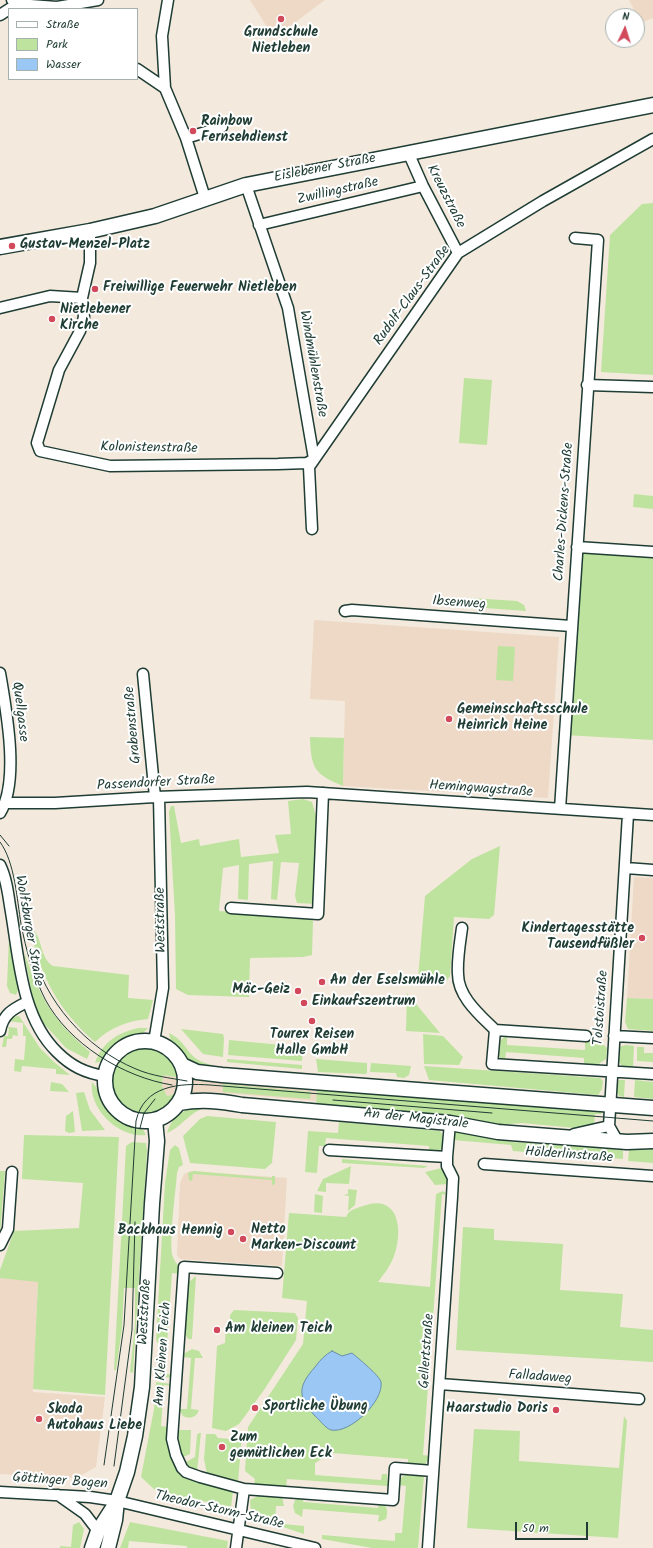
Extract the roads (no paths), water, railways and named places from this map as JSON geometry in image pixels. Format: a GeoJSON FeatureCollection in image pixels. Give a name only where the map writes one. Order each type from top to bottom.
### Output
{"type":"FeatureCollection","features":[{"type":"Feature","properties":{"kind":"main road","name":"Eislebener Straße"},"geometry":{"type":"LineString","coordinates":[[0,248],[90,231],[155,216],[246,184],[653,105]]}},
{"type":"Feature","properties":{"kind":"main road"},"geometry":{"type":"LineString","coordinates":[[154,1042],[168,1049],[182,1065],[185,1084],[179,1103],[170,1112],[155,1120],[136,1121],[117,1110],[108,1097],[105,1087],[105,1076],[109,1062],[120,1050],[129,1044],[154,1042]]}},
{"type":"Feature","properties":{"kind":"main road","name":"An der Magistrale"},"geometry":{"type":"LineString","coordinates":[[182,1065],[197,1072],[653,1108]]}},
{"type":"Feature","properties":{"kind":"main road","name":"An der Magistrale"},"geometry":{"type":"LineString","coordinates":[[179,1103],[206,1100],[249,1106],[450,1123],[498,1132],[618,1142],[653,1141]]}},
{"type":"Feature","properties":{"kind":"main road","name":"Weststraße"},"geometry":{"type":"LineString","coordinates":[[108,1548],[115,1520],[117,1501],[127,1472],[135,1436],[143,1382],[152,1204],[157,1142],[155,1120]]}},
{"type":"Feature","properties":{"kind":"main road","name":"Weststraße"},"geometry":{"type":"LineString","coordinates":[[92,1548],[98,1531],[117,1501]]}},
{"type":"Feature","properties":{"kind":"street"},"geometry":{"type":"LineString","coordinates":[[0,15],[14,2],[59,8],[98,0]]}},
{"type":"Feature","properties":{"kind":"street"},"geometry":{"type":"LineString","coordinates":[[168,0],[162,36],[165,88],[186,138],[205,198]]}},
{"type":"Feature","properties":{"kind":"street"},"geometry":{"type":"LineString","coordinates":[[138,70],[165,88]]}},
{"type":"Feature","properties":{"kind":"street"},"geometry":{"type":"LineString","coordinates":[[186,138],[222,127]]}},
{"type":"Feature","properties":{"kind":"street","name":"Rudolf-Claus-Straße"},"geometry":{"type":"LineString","coordinates":[[314,459],[458,253],[542,201],[653,140]]}},
{"type":"Feature","properties":{"kind":"street","name":"Kreuzstraße"},"geometry":{"type":"LineString","coordinates":[[408,152],[423,186],[458,253]]}},
{"type":"Feature","properties":{"kind":"street","name":"Windmühlenstraße"},"geometry":{"type":"LineString","coordinates":[[246,184],[288,308],[314,459]]}},
{"type":"Feature","properties":{"kind":"street","name":"Zwillingstraße"},"geometry":{"type":"LineString","coordinates":[[259,225],[423,186]]}},
{"type":"Feature","properties":{"kind":"street"},"geometry":{"type":"LineString","coordinates":[[0,308],[50,296],[82,298],[90,263],[90,231]]}},
{"type":"Feature","properties":{"kind":"street","name":"Charles-Dickens-Straße"},"geometry":{"type":"LineString","coordinates":[[560,809],[587,385],[598,240],[575,238]]}},
{"type":"Feature","properties":{"kind":"street","name":"Kolonistenstraße"},"geometry":{"type":"LineString","coordinates":[[82,298],[84,317],[80,331],[58,370],[37,443],[40,451],[110,466],[278,464],[307,463],[314,459]]}},
{"type":"Feature","properties":{"kind":"street"},"geometry":{"type":"LineString","coordinates":[[587,385],[653,387]]}},
{"type":"Feature","properties":{"kind":"street"},"geometry":{"type":"LineString","coordinates":[[312,529],[309,467],[314,459]]}},
{"type":"Feature","properties":{"kind":"street"},"geometry":{"type":"LineString","coordinates":[[577,547],[653,552]]}},
{"type":"Feature","properties":{"kind":"street","name":"Ibsenweg"},"geometry":{"type":"LineString","coordinates":[[345,611],[352,610],[571,626]]}},
{"type":"Feature","properties":{"kind":"street","name":"Quellgasse"},"geometry":{"type":"LineString","coordinates":[[0,673],[10,741],[6,803]]}},
{"type":"Feature","properties":{"kind":"street","name":"Grabenstraße"},"geometry":{"type":"LineString","coordinates":[[143,674],[157,797]]}},
{"type":"Feature","properties":{"kind":"street","name":"Hemingwaystraße"},"geometry":{"type":"LineString","coordinates":[[307,792],[653,816]]}},
{"type":"Feature","properties":{"kind":"street","name":"Passendorfer Straße"},"geometry":{"type":"LineString","coordinates":[[6,803],[55,803],[157,797],[307,792]]}},
{"type":"Feature","properties":{"kind":"street"},"geometry":{"type":"LineString","coordinates":[[231,908],[318,914],[323,793]]}},
{"type":"Feature","properties":{"kind":"street","name":"Weststraße"},"geometry":{"type":"LineString","coordinates":[[154,1042],[163,988],[157,797]]}},
{"type":"Feature","properties":{"kind":"street"},"geometry":{"type":"LineString","coordinates":[[0,813],[6,803]]}},
{"type":"Feature","properties":{"kind":"street","name":"Tolstoistraße"},"geometry":{"type":"LineString","coordinates":[[609,1126],[626,868],[628,814]]}},
{"type":"Feature","properties":{"kind":"street","name":"Wolfsburger Straße"},"geometry":{"type":"LineString","coordinates":[[0,864],[10,901],[27,1002],[34,1021],[49,1045],[74,1068],[105,1076]]}},
{"type":"Feature","properties":{"kind":"street"},"geometry":{"type":"LineString","coordinates":[[626,868],[653,870]]}},
{"type":"Feature","properties":{"kind":"street"},"geometry":{"type":"LineString","coordinates":[[462,928],[458,976],[460,988],[471,1006],[495,1030],[586,1036]]}},
{"type":"Feature","properties":{"kind":"street","name":"Wolfsburger Straße"},"geometry":{"type":"LineString","coordinates":[[0,1031],[1,1024],[8,1012],[27,1002]]}},
{"type":"Feature","properties":{"kind":"street"},"geometry":{"type":"LineString","coordinates":[[495,1030],[492,1064],[653,1074]]}},
{"type":"Feature","properties":{"kind":"street"},"geometry":{"type":"LineString","coordinates":[[614,1036],[653,1038]]}},
{"type":"Feature","properties":{"kind":"street","name":"Gellertstraße"},"geometry":{"type":"LineString","coordinates":[[428,1548],[453,1189],[453,1178],[447,1166],[450,1123]]}},
{"type":"Feature","properties":{"kind":"street"},"geometry":{"type":"LineString","coordinates":[[561,1137],[609,1126],[618,1142]]}},
{"type":"Feature","properties":{"kind":"street"},"geometry":{"type":"LineString","coordinates":[[329,1150],[447,1157]]}},
{"type":"Feature","properties":{"kind":"street","name":"Hölderlinstraße"},"geometry":{"type":"LineString","coordinates":[[484,1164],[653,1176]]}},
{"type":"Feature","properties":{"kind":"street"},"geometry":{"type":"LineString","coordinates":[[0,1245],[8,1229],[12,1172]]}},
{"type":"Feature","properties":{"kind":"street","name":"Am Kleinen Teich"},"geometry":{"type":"LineString","coordinates":[[277,1273],[184,1267],[172,1433],[173,1447],[179,1463],[186,1472],[244,1488],[392,1500],[395,1468],[433,1471]]}},
{"type":"Feature","properties":{"kind":"street","name":"Falladaweg"},"geometry":{"type":"LineString","coordinates":[[440,1384],[639,1399]]}},
{"type":"Feature","properties":{"kind":"street"},"geometry":{"type":"LineString","coordinates":[[236,1548],[244,1488]]}},
{"type":"Feature","properties":{"kind":"street","name":"Göttinger Bogen"},"geometry":{"type":"LineString","coordinates":[[0,1492],[58,1495],[117,1501]]}},
{"type":"Feature","properties":{"kind":"street"},"geometry":{"type":"LineString","coordinates":[[58,1495],[85,1514],[98,1531]]}},
{"type":"Feature","properties":{"kind":"street","name":"Theodor-Storm-Straße"},"geometry":{"type":"LineString","coordinates":[[117,1501],[315,1548]]}},
{"type":"Feature","properties":{"kind":"water"},"geometry":{"type":"Polygon","coordinates":[[[332,1351],[342,1356],[352,1353],[380,1379],[381,1382],[380,1390],[372,1407],[356,1422],[339,1430],[329,1429],[315,1416],[305,1403],[302,1392],[305,1380],[309,1374],[327,1354],[332,1351]]]}},
{"type":"Feature","properties":{"kind":"tram line"},"geometry":{"type":"LineString","coordinates":[[0,835],[9,846]]}},
{"type":"Feature","properties":{"kind":"tram line"},"geometry":{"type":"LineString","coordinates":[[0,842],[5,850],[12,870],[21,924],[30,962],[45,999],[55,1015],[83,1044],[99,1056],[135,1075],[172,1085]]}},
{"type":"Feature","properties":{"kind":"tram line"},"geometry":{"type":"LineString","coordinates":[[31,948],[37,968],[57,1004],[84,1035],[100,1049],[117,1060],[136,1069],[155,1075],[187,1081]]}},
{"type":"Feature","properties":{"kind":"tram line"},"geometry":{"type":"LineString","coordinates":[[104,1465],[124,1325],[136,1121],[140,1109],[155,1093],[176,1086],[199,1084],[653,1121]]}},
{"type":"Feature","properties":{"kind":"tram line"},"geometry":{"type":"LineString","coordinates":[[140,1128],[144,1113],[155,1099]]}},
{"type":"Feature","properties":{"kind":"tram line"},"geometry":{"type":"LineString","coordinates":[[333,1100],[492,1113]]}},
{"type":"Feature","properties":{"kind":"tram line"},"geometry":{"type":"LineString","coordinates":[[114,1466],[132,1330],[135,1222]]}},
{"type":"Feature","properties":{"kind":"place","name":"Grundschule Nietleben"},"geometry":{"type":"Point","coordinates":[281,19]}},
{"type":"Feature","properties":{"kind":"place","name":"Rainbow Fernsehdienst"},"geometry":{"type":"Point","coordinates":[193,131]}},
{"type":"Feature","properties":{"kind":"place","name":"Gustav-Menzel-Platz"},"geometry":{"type":"Point","coordinates":[12,246]}},
{"type":"Feature","properties":{"kind":"place","name":"Freiwillige Feuerwehr Nietleben"},"geometry":{"type":"Point","coordinates":[95,289]}},
{"type":"Feature","properties":{"kind":"place","name":"Nietlebener Kirche"},"geometry":{"type":"Point","coordinates":[52,319]}},
{"type":"Feature","properties":{"kind":"place","name":"Gemeinschaftsschule Heinrich Heine"},"geometry":{"type":"Point","coordinates":[449,719]}},
{"type":"Feature","properties":{"kind":"place","name":"Kindertagesstätte Tausendfüßler"},"geometry":{"type":"Point","coordinates":[642,938]}},
{"type":"Feature","properties":{"kind":"place","name":"An der Eselsmühle"},"geometry":{"type":"Point","coordinates":[322,982]}},
{"type":"Feature","properties":{"kind":"place","name":"Mäc-Geiz"},"geometry":{"type":"Point","coordinates":[298,991]}},
{"type":"Feature","properties":{"kind":"place","name":"Einkaufszentrum"},"geometry":{"type":"Point","coordinates":[304,1003]}},
{"type":"Feature","properties":{"kind":"place","name":"Tourex Reisen Halle GmbH"},"geometry":{"type":"Point","coordinates":[312,1021]}},
{"type":"Feature","properties":{"kind":"place","name":"Backhaus Hennig"},"geometry":{"type":"Point","coordinates":[231,1232]}},
{"type":"Feature","properties":{"kind":"place","name":"Netto Marken-Discount"},"geometry":{"type":"Point","coordinates":[243,1239]}},
{"type":"Feature","properties":{"kind":"place","name":"Am kleinen Teich"},"geometry":{"type":"Point","coordinates":[217,1330]}},
{"type":"Feature","properties":{"kind":"place","name":"Sportliche Übung"},"geometry":{"type":"Point","coordinates":[255,1408]}},
{"type":"Feature","properties":{"kind":"place","name":"Haarstudio Doris"},"geometry":{"type":"Point","coordinates":[556,1410]}},
{"type":"Feature","properties":{"kind":"place","name":"Skoda Autohaus Liebe"},"geometry":{"type":"Point","coordinates":[39,1419]}},
{"type":"Feature","properties":{"kind":"place","name":"Zum gemütlichen Eck"},"geometry":{"type":"Point","coordinates":[222,1447]}}]}
